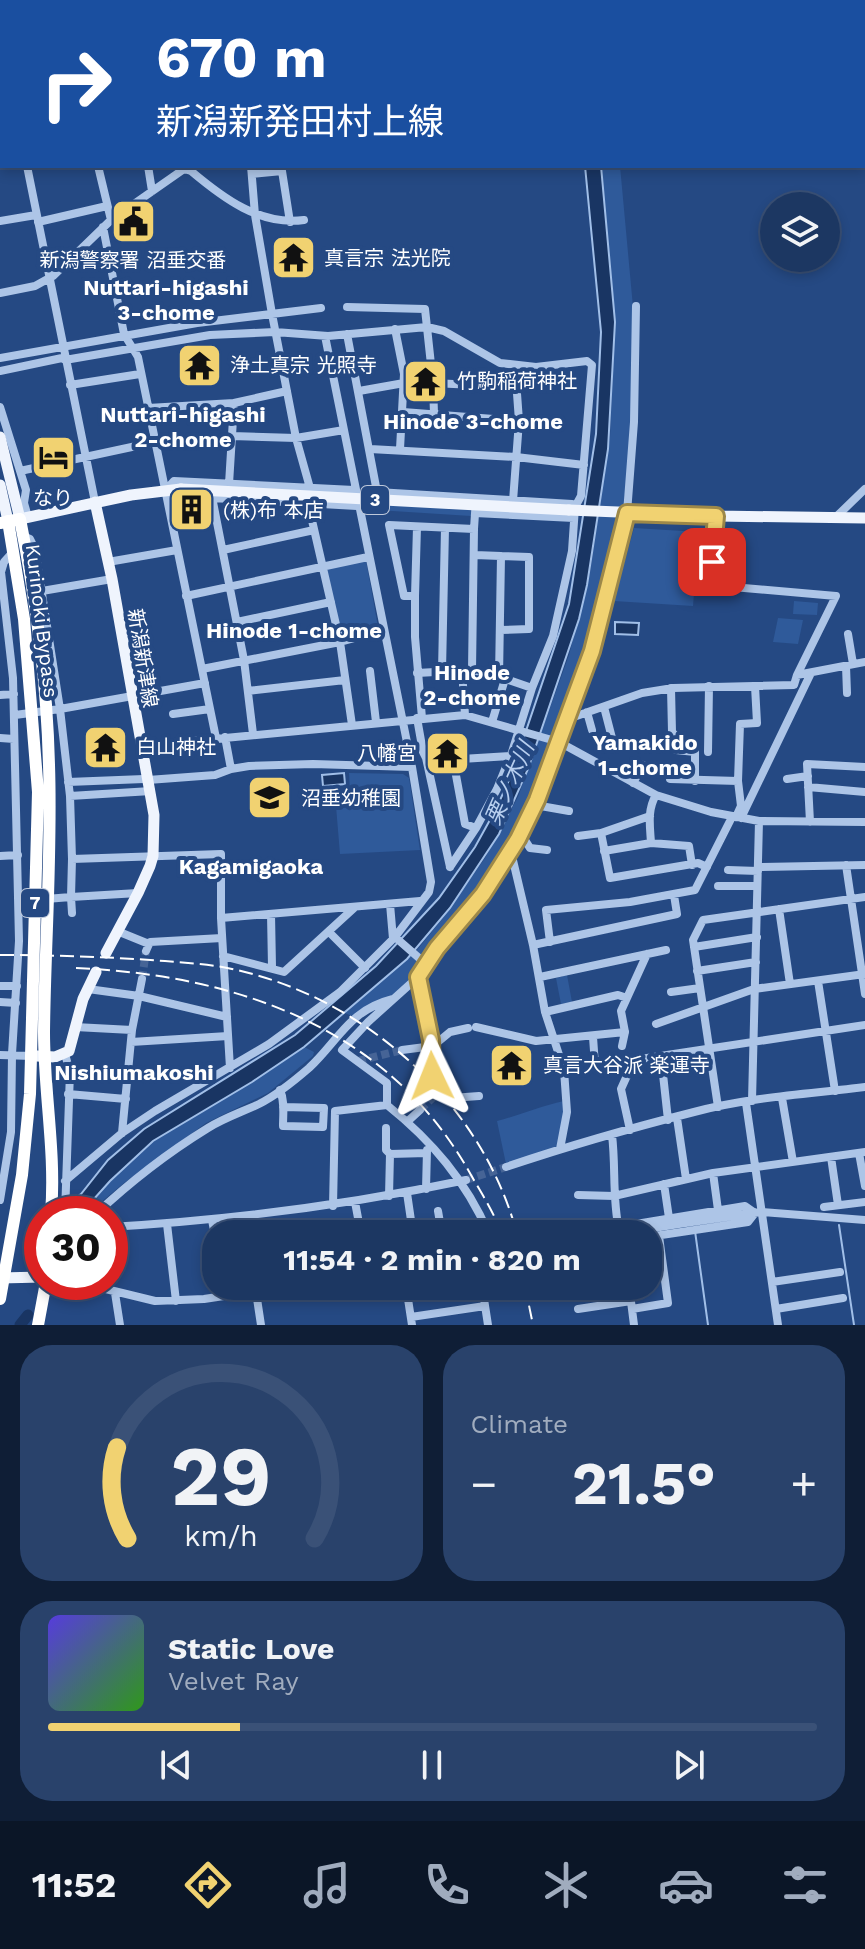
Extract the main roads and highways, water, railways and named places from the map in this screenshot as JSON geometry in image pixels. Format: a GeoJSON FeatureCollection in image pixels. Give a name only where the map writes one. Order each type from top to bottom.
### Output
{"type":"FeatureCollection","features":[{"type":"Feature","properties":{"kind":"highway","name":"Kurinoki Bypass"},"geometry":{"type":"LineString","coordinates":[[14,520],[23,536],[39,712],[38,1056],[52,1154],[51,1196]]}},
{"type":"Feature","properties":{"kind":"highway","name":"Kurinoki Bypass"},"geometry":{"type":"LineString","coordinates":[[0,1299],[5,1235],[26,1144],[38,1056],[50,790],[13,551],[14,520]]}},
{"type":"Feature","properties":{"kind":"highway"},"geometry":{"type":"LineString","coordinates":[[38,1325],[41,1300]]}},
{"type":"Feature","properties":{"kind":"main road"},"geometry":{"type":"LineString","coordinates":[[0,437],[14,520]]}},
{"type":"Feature","properties":{"kind":"main road"},"geometry":{"type":"LineString","coordinates":[[0,485],[2,500],[14,520]]}},
{"type":"Feature","properties":{"kind":"main road","name":"3"},"geometry":{"type":"LineString","coordinates":[[14,520],[95,502],[181,489],[574,511],[865,518]]}},
{"type":"Feature","properties":{"kind":"main road","name":"新潟新津線"},"geometry":{"type":"LineString","coordinates":[[95,502],[112,579],[154,815],[153,856],[138,893],[106,953]]}},
{"type":"Feature","properties":{"kind":"main road"},"geometry":{"type":"LineString","coordinates":[[38,1056],[65,1054],[72,1047],[75,1027],[96,972]]}},
{"type":"Feature","properties":{"kind":"main road"},"geometry":{"type":"LineString","coordinates":[[2,1278],[24,1279]]}},
{"type":"Feature","properties":{"kind":"water"},"geometry":{"type":"Polygon","coordinates":[[[585,168],[601,168],[615,322],[608,449],[579,619],[528,769],[499,834],[450,908],[407,959],[304,1047],[153,1141],[97,1196],[78,1196],[108,1160],[144,1129],[295,1035],[376,966],[439,898],[475,847],[510,778],[569,604],[596,434],[601,332],[585,168]]]}},
{"type":"Feature","properties":{"kind":"water"},"geometry":{"type":"Polygon","coordinates":[[[615,622],[639,623],[638,635],[615,634],[615,622]]]}},
{"type":"Feature","properties":{"kind":"water"},"geometry":{"type":"Polygon","coordinates":[[[344,773],[345,784],[323,786],[322,775],[344,773]]]}},
{"type":"Feature","properties":{"kind":"waterway"},"geometry":{"type":"LineString","coordinates":[[839,1225],[854,1325]]}},
{"type":"Feature","properties":{"kind":"waterway"},"geometry":{"type":"LineString","coordinates":[[695,1231],[708,1325]]}},
{"type":"Feature","properties":{"kind":"waterway","name":"栗ノ木川"},"geometry":{"type":"LineString","coordinates":[[20,1325],[28,1315]]}},
{"type":"Feature","properties":{"kind":"tunnel"},"geometry":{"type":"LineString","coordinates":[[142,979],[146,951]]}},
{"type":"Feature","properties":{"kind":"tunnel"},"geometry":{"type":"LineString","coordinates":[[358,1061],[402,1050]]}},
{"type":"Feature","properties":{"kind":"tunnel"},"geometry":{"type":"LineString","coordinates":[[420,1110],[443,1088]]}},
{"type":"Feature","properties":{"kind":"tunnel"},"geometry":{"type":"LineString","coordinates":[[466,1180],[506,1167]]}},
{"type":"Feature","properties":{"kind":"railway"},"geometry":{"type":"LineString","coordinates":[[0,955],[124,958],[215,966],[281,983],[327,1004],[371,1030],[411,1062],[446,1100],[476,1141],[500,1186],[512,1220]]}},
{"type":"Feature","properties":{"kind":"railway"},"geometry":{"type":"LineString","coordinates":[[76,968],[194,982],[250,998],[303,1019],[352,1046],[397,1081],[437,1124],[496,1220]]}},
{"type":"Feature","properties":{"kind":"railway"},"geometry":{"type":"LineString","coordinates":[[528,1300],[533,1325]]}},
{"type":"Feature","properties":{"kind":"place","name":"新潟警察署 沼垂交番"},"geometry":{"type":"Point","coordinates":[133,221]}},
{"type":"Feature","properties":{"kind":"place","name":"真言宗 法光院"},"geometry":{"type":"Point","coordinates":[293,258]}},
{"type":"Feature","properties":{"kind":"place","name":"浄土真宗 光照寺"},"geometry":{"type":"Point","coordinates":[199,365]}},
{"type":"Feature","properties":{"kind":"place","name":"竹駒稲荷神社"},"geometry":{"type":"Point","coordinates":[426,381]}},
{"type":"Feature","properties":{"kind":"place","name":"なり"},"geometry":{"type":"Point","coordinates":[53,458]}},
{"type":"Feature","properties":{"kind":"place","name":"(株)布 本店"},"geometry":{"type":"Point","coordinates":[192,510]}},
{"type":"Feature","properties":{"kind":"place","name":"白山神社"},"geometry":{"type":"Point","coordinates":[105,747]}},
{"type":"Feature","properties":{"kind":"place","name":"八幡宮"},"geometry":{"type":"Point","coordinates":[448,753]}},
{"type":"Feature","properties":{"kind":"place","name":"沼垂幼稚園"},"geometry":{"type":"Point","coordinates":[270,798]}},
{"type":"Feature","properties":{"kind":"place","name":"真言大谷派 楽運寺"},"geometry":{"type":"Point","coordinates":[512,1065]}},
{"type":"Feature","properties":{"kind":"district","name":"Nuttari-higashi 3-chome"},"geometry":{"type":"Point","coordinates":[166,300]}},
{"type":"Feature","properties":{"kind":"district","name":"Hinode 3-chome"},"geometry":{"type":"Point","coordinates":[473,421]}},
{"type":"Feature","properties":{"kind":"district","name":"Nuttari-higashi 2-chome"},"geometry":{"type":"Point","coordinates":[183,426]}},
{"type":"Feature","properties":{"kind":"district","name":"Hinode 1-chome"},"geometry":{"type":"Point","coordinates":[294,630]}},
{"type":"Feature","properties":{"kind":"district","name":"Hinode 2-chome"},"geometry":{"type":"Point","coordinates":[472,684]}},
{"type":"Feature","properties":{"kind":"district","name":"Yamakido 1-chome"},"geometry":{"type":"Point","coordinates":[645,754]}},
{"type":"Feature","properties":{"kind":"district","name":"Kagamigaoka"},"geometry":{"type":"Point","coordinates":[251,866]}},
{"type":"Feature","properties":{"kind":"district","name":"Nishiumakoshi"},"geometry":{"type":"Point","coordinates":[134,1072]}}]}
